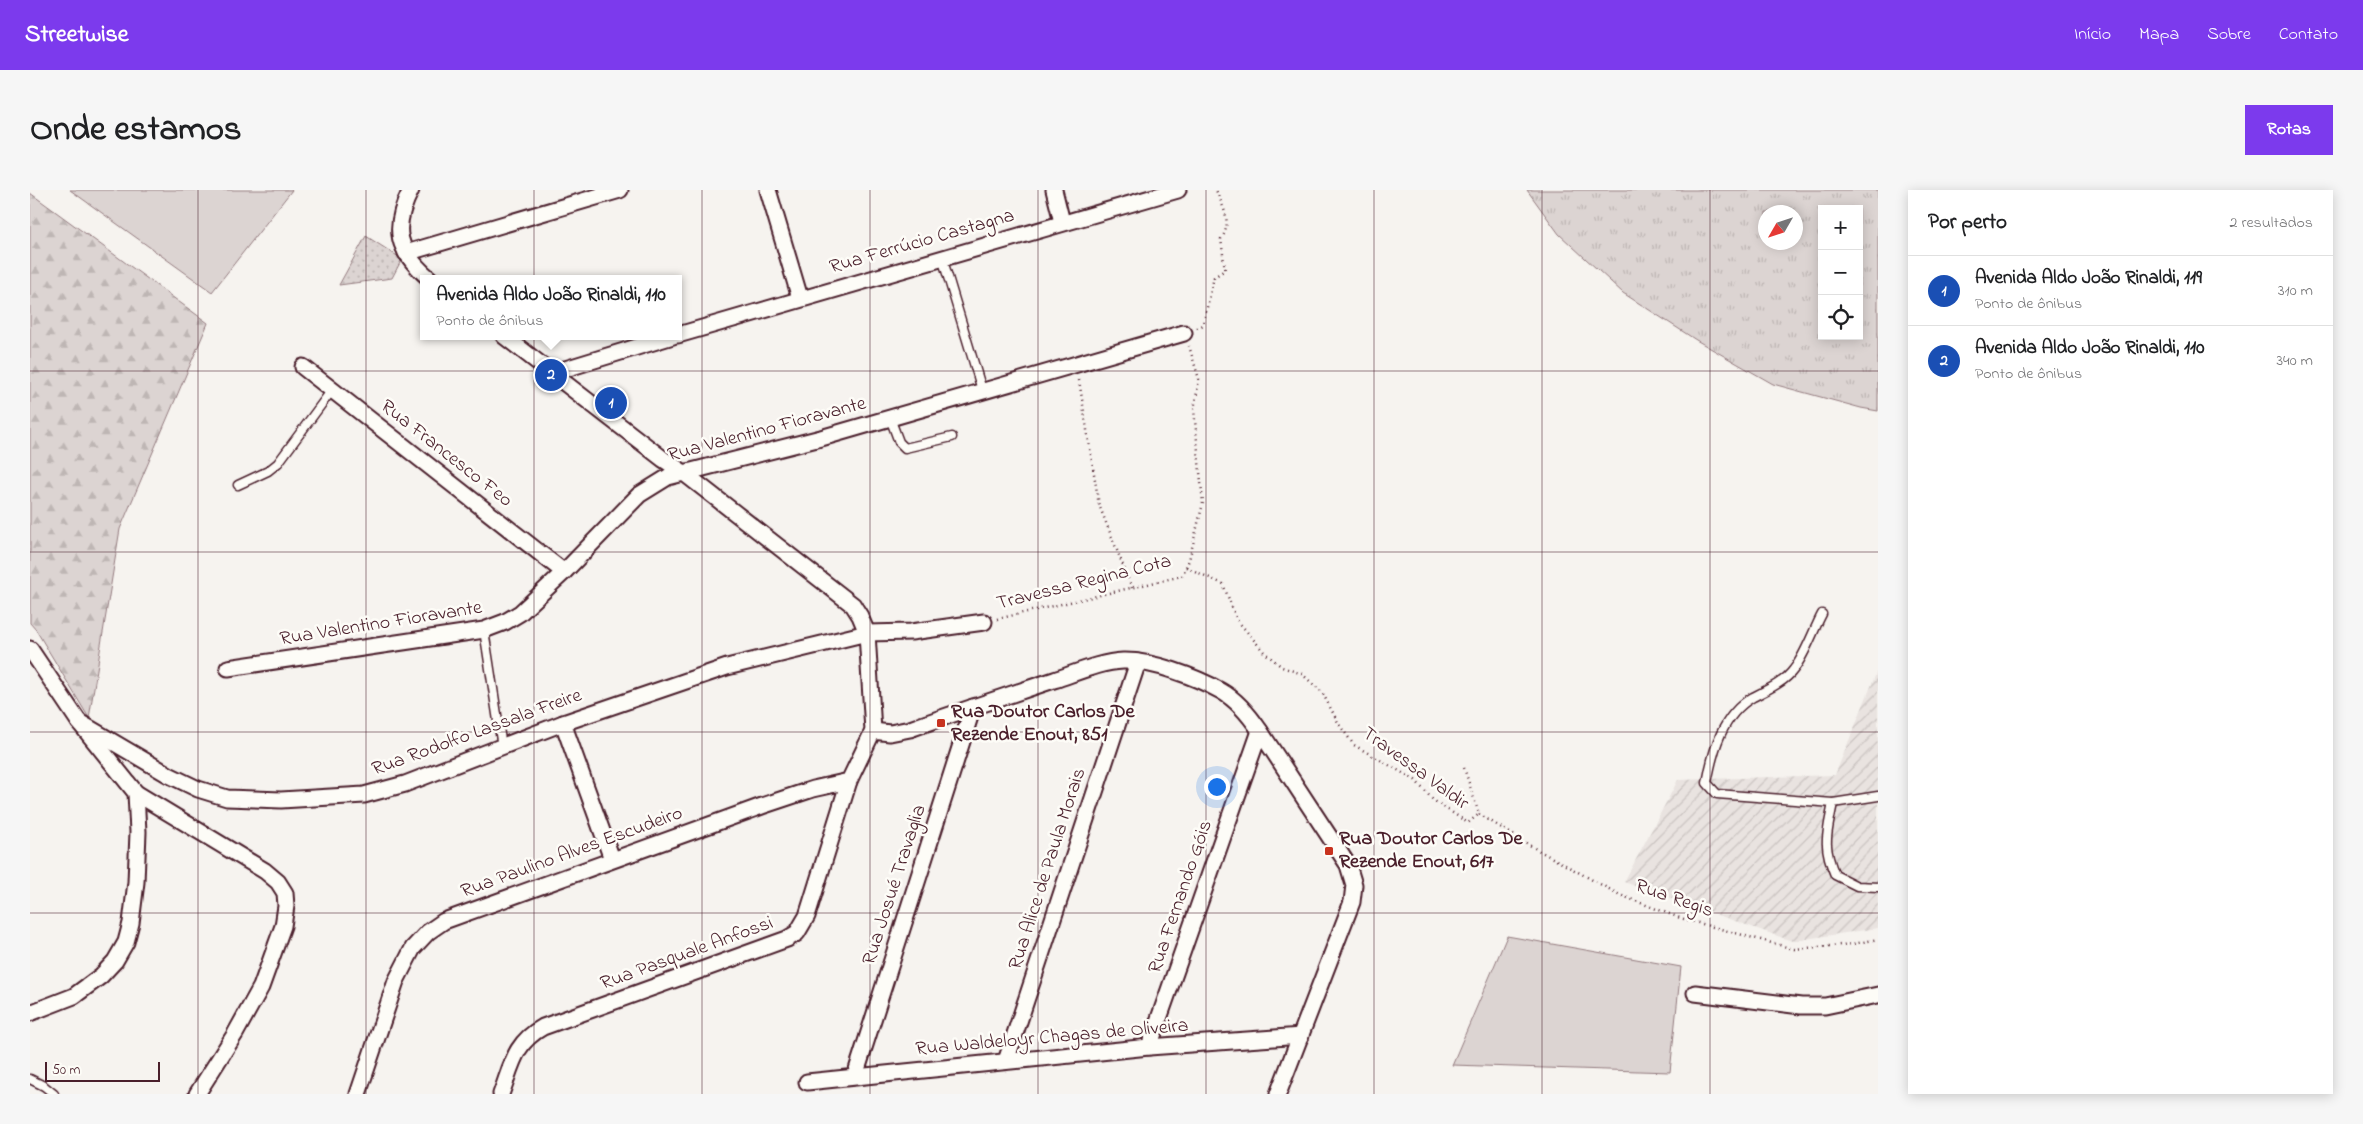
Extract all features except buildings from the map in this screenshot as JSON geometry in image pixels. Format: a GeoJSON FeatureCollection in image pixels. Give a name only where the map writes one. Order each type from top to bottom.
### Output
{"type":"FeatureCollection","features":[{"type":"Feature","properties":{"kind":"street"},"geometry":{"type":"LineString","coordinates":[[411,190],[401,208],[398,224],[399,237],[406,252],[426,275]]}},
{"type":"Feature","properties":{"kind":"street"},"geometry":{"type":"LineString","coordinates":[[406,252],[620,190]]}},
{"type":"Feature","properties":{"kind":"street"},"geometry":{"type":"LineString","coordinates":[[768,190],[800,298]]}},
{"type":"Feature","properties":{"kind":"street"},"geometry":{"type":"LineString","coordinates":[[1054,190],[1062,222]]}},
{"type":"Feature","properties":{"kind":"street","name":"Rua Ferrúcio Castagna"},"geometry":{"type":"LineString","coordinates":[[682,333],[1178,190]]}},
{"type":"Feature","properties":{"kind":"street","name":"Rua Valentino Fioravante"},"geometry":{"type":"LineString","coordinates":[[228,668],[484,630],[505,622],[520,613],[564,572],[639,495],[668,477],[821,438],[1184,333]]}},
{"type":"Feature","properties":{"kind":"street"},"geometry":{"type":"LineString","coordinates":[[509,340],[841,594],[860,616],[867,633],[873,731],[848,781]]}},
{"type":"Feature","properties":{"kind":"street"},"geometry":{"type":"LineString","coordinates":[[552,373],[660,340]]}},
{"type":"Feature","properties":{"kind":"street","name":"Rua Francesco Feo"},"geometry":{"type":"LineString","coordinates":[[303,368],[564,572]]}},
{"type":"Feature","properties":{"kind":"street","name":"Rua Rodolfo Lassala Freire"},"geometry":{"type":"LineString","coordinates":[[79,722],[169,775],[198,789],[227,798],[281,800],[364,794],[406,784],[563,722],[728,667],[867,633],[911,632],[984,622]]}},
{"type":"Feature","properties":{"kind":"street"},"geometry":{"type":"LineString","coordinates":[[30,649],[79,722],[136,792],[266,871],[278,882],[285,893],[286,906],[283,926],[261,987],[235,1034],[196,1094]]}},
{"type":"Feature","properties":{"kind":"street"},"geometry":{"type":"LineString","coordinates":[[873,731],[890,733],[903,730],[1110,663],[1138,662],[1192,678],[1222,692],[1249,715],[1348,865],[1354,885],[1352,902],[1278,1094]]}},
{"type":"Feature","properties":{"kind":"street","name":"Rua Alice de Paula Morais"},"geometry":{"type":"LineString","coordinates":[[1006,1061],[1138,662]]}},
{"type":"Feature","properties":{"kind":"street","name":"Rua Josué Travaglia"},"geometry":{"type":"LineString","coordinates":[[854,1076],[973,707]]}},
{"type":"Feature","properties":{"kind":"street"},"geometry":{"type":"LineString","coordinates":[[563,722],[612,859]]}},
{"type":"Feature","properties":{"kind":"street","name":"Rua Fernando Góis"},"geometry":{"type":"LineString","coordinates":[[1149,1047],[1260,731]]}},
{"type":"Feature","properties":{"kind":"street","name":"Rua Paulino Alves Escudeiro"},"geometry":{"type":"LineString","coordinates":[[358,1094],[396,981],[413,948],[428,932],[444,921],[612,859],[813,789],[848,781]]}},
{"type":"Feature","properties":{"kind":"street","name":"Rua Pasquale Anfossi"},"geometry":{"type":"LineString","coordinates":[[501,1094],[520,1046],[525,1039],[543,1027],[787,939],[797,933],[807,916],[848,781]]}},
{"type":"Feature","properties":{"kind":"street"},"geometry":{"type":"LineString","coordinates":[[30,1012],[74,996],[101,976],[115,961],[126,942],[131,923],[136,882],[138,832],[136,792]]}},
{"type":"Feature","properties":{"kind":"street"},"geometry":{"type":"LineString","coordinates":[[1695,993],[1801,1006],[1825,1006],[1878,995]]}},
{"type":"Feature","properties":{"kind":"street","name":"Rua Waldeloyr Chagas de Oliveira"},"geometry":{"type":"LineString","coordinates":[[807,1082],[1149,1047],[1301,1036]]}},
{"type":"Feature","properties":{"kind":"lane"},"geometry":{"type":"LineString","coordinates":[[942,257],[982,390]]}},
{"type":"Feature","properties":{"kind":"lane"},"geometry":{"type":"LineString","coordinates":[[238,485],[268,471],[278,463],[332,390]]}},
{"type":"Feature","properties":{"kind":"lane"},"geometry":{"type":"LineString","coordinates":[[890,418],[899,442],[906,448],[952,437]]}},
{"type":"Feature","properties":{"kind":"lane"},"geometry":{"type":"LineString","coordinates":[[1822,614],[1794,670],[1781,681],[1735,710],[1726,722],[1714,752],[1707,783],[1717,794],[1833,803],[1878,796]]}},
{"type":"Feature","properties":{"kind":"lane"},"geometry":{"type":"LineString","coordinates":[[484,630],[502,746]]}},
{"type":"Feature","properties":{"kind":"lane"},"geometry":{"type":"LineString","coordinates":[[1833,803],[1825,839],[1828,859],[1835,875],[1857,886],[1878,887]]}},
{"type":"Feature","properties":{"kind":"lane"},"geometry":{"type":"LineString","coordinates":[[30,1080],[44,1086],[54,1094]]}},
{"type":"Feature","properties":{"kind":"path"},"geometry":{"type":"LineString","coordinates":[[1186,567],[1203,503],[1194,410],[1198,379],[1184,333],[1203,325],[1214,278],[1225,270],[1221,239],[1226,232],[1228,220],[1216,190]]}},
{"type":"Feature","properties":{"kind":"path"},"geometry":{"type":"LineString","coordinates":[[1077,363],[1099,505],[1132,588]]}},
{"type":"Feature","properties":{"kind":"path","name":"Travessa Regina Cota"},"geometry":{"type":"LineString","coordinates":[[984,622],[1182,576],[1186,567]]}},
{"type":"Feature","properties":{"kind":"path","name":"Travessa Valdir"},"geometry":{"type":"LineString","coordinates":[[1186,567],[1223,584],[1237,620],[1264,652],[1282,667],[1302,674],[1322,692],[1340,726],[1354,745],[1415,780],[1433,800],[1468,823],[1479,814],[1464,768]]}},
{"type":"Feature","properties":{"kind":"path","name":"Rua Regis"},"geometry":{"type":"LineString","coordinates":[[1479,814],[1536,849],[1620,894],[1680,918],[1794,949],[1853,944],[1878,939]]}},
{"type":"Feature","properties":{"kind":"shaded area"},"geometry":{"type":"Polygon","coordinates":[[[1878,669],[1878,928],[1792,941],[1624,882],[1678,780],[1835,775],[1878,669]]]}},
{"type":"Feature","properties":{"kind":"green space"},"geometry":{"type":"Polygon","coordinates":[[[70,190],[292,190],[212,292],[70,190]]]}},
{"type":"Feature","properties":{"kind":"green space"},"geometry":{"type":"Polygon","coordinates":[[[1527,190],[1878,190],[1878,411],[1773,384],[1696,340],[1623,293],[1559,234],[1527,190]]]}},
{"type":"Feature","properties":{"kind":"green space"},"geometry":{"type":"Polygon","coordinates":[[[30,193],[208,323],[120,529],[89,718],[30,623],[30,193]]]}},
{"type":"Feature","properties":{"kind":"green space"},"geometry":{"type":"Polygon","coordinates":[[[366,236],[402,259],[392,278],[339,285],[366,236]]]}},
{"type":"Feature","properties":{"kind":"green space"},"geometry":{"type":"Polygon","coordinates":[[[1507,936],[1681,967],[1670,1072],[1452,1065],[1507,936]]]}},
{"type":"Feature","properties":{"kind":"place","name":"Avenida Aldo João Rinaldi, 110"},"geometry":{"type":"Point","coordinates":[551,375]}},
{"type":"Feature","properties":{"kind":"place","name":"Avenida Aldo João Rinaldi, 119"},"geometry":{"type":"Point","coordinates":[611,403]}},
{"type":"Feature","properties":{"kind":"place","name":"Rua Doutor Carlos De Rezende Enout, 851"},"geometry":{"type":"Point","coordinates":[941,723]}},
{"type":"Feature","properties":{"kind":"place","name":"Rua Doutor Carlos De Rezende Enout, 617"},"geometry":{"type":"Point","coordinates":[1329,851]}}]}
